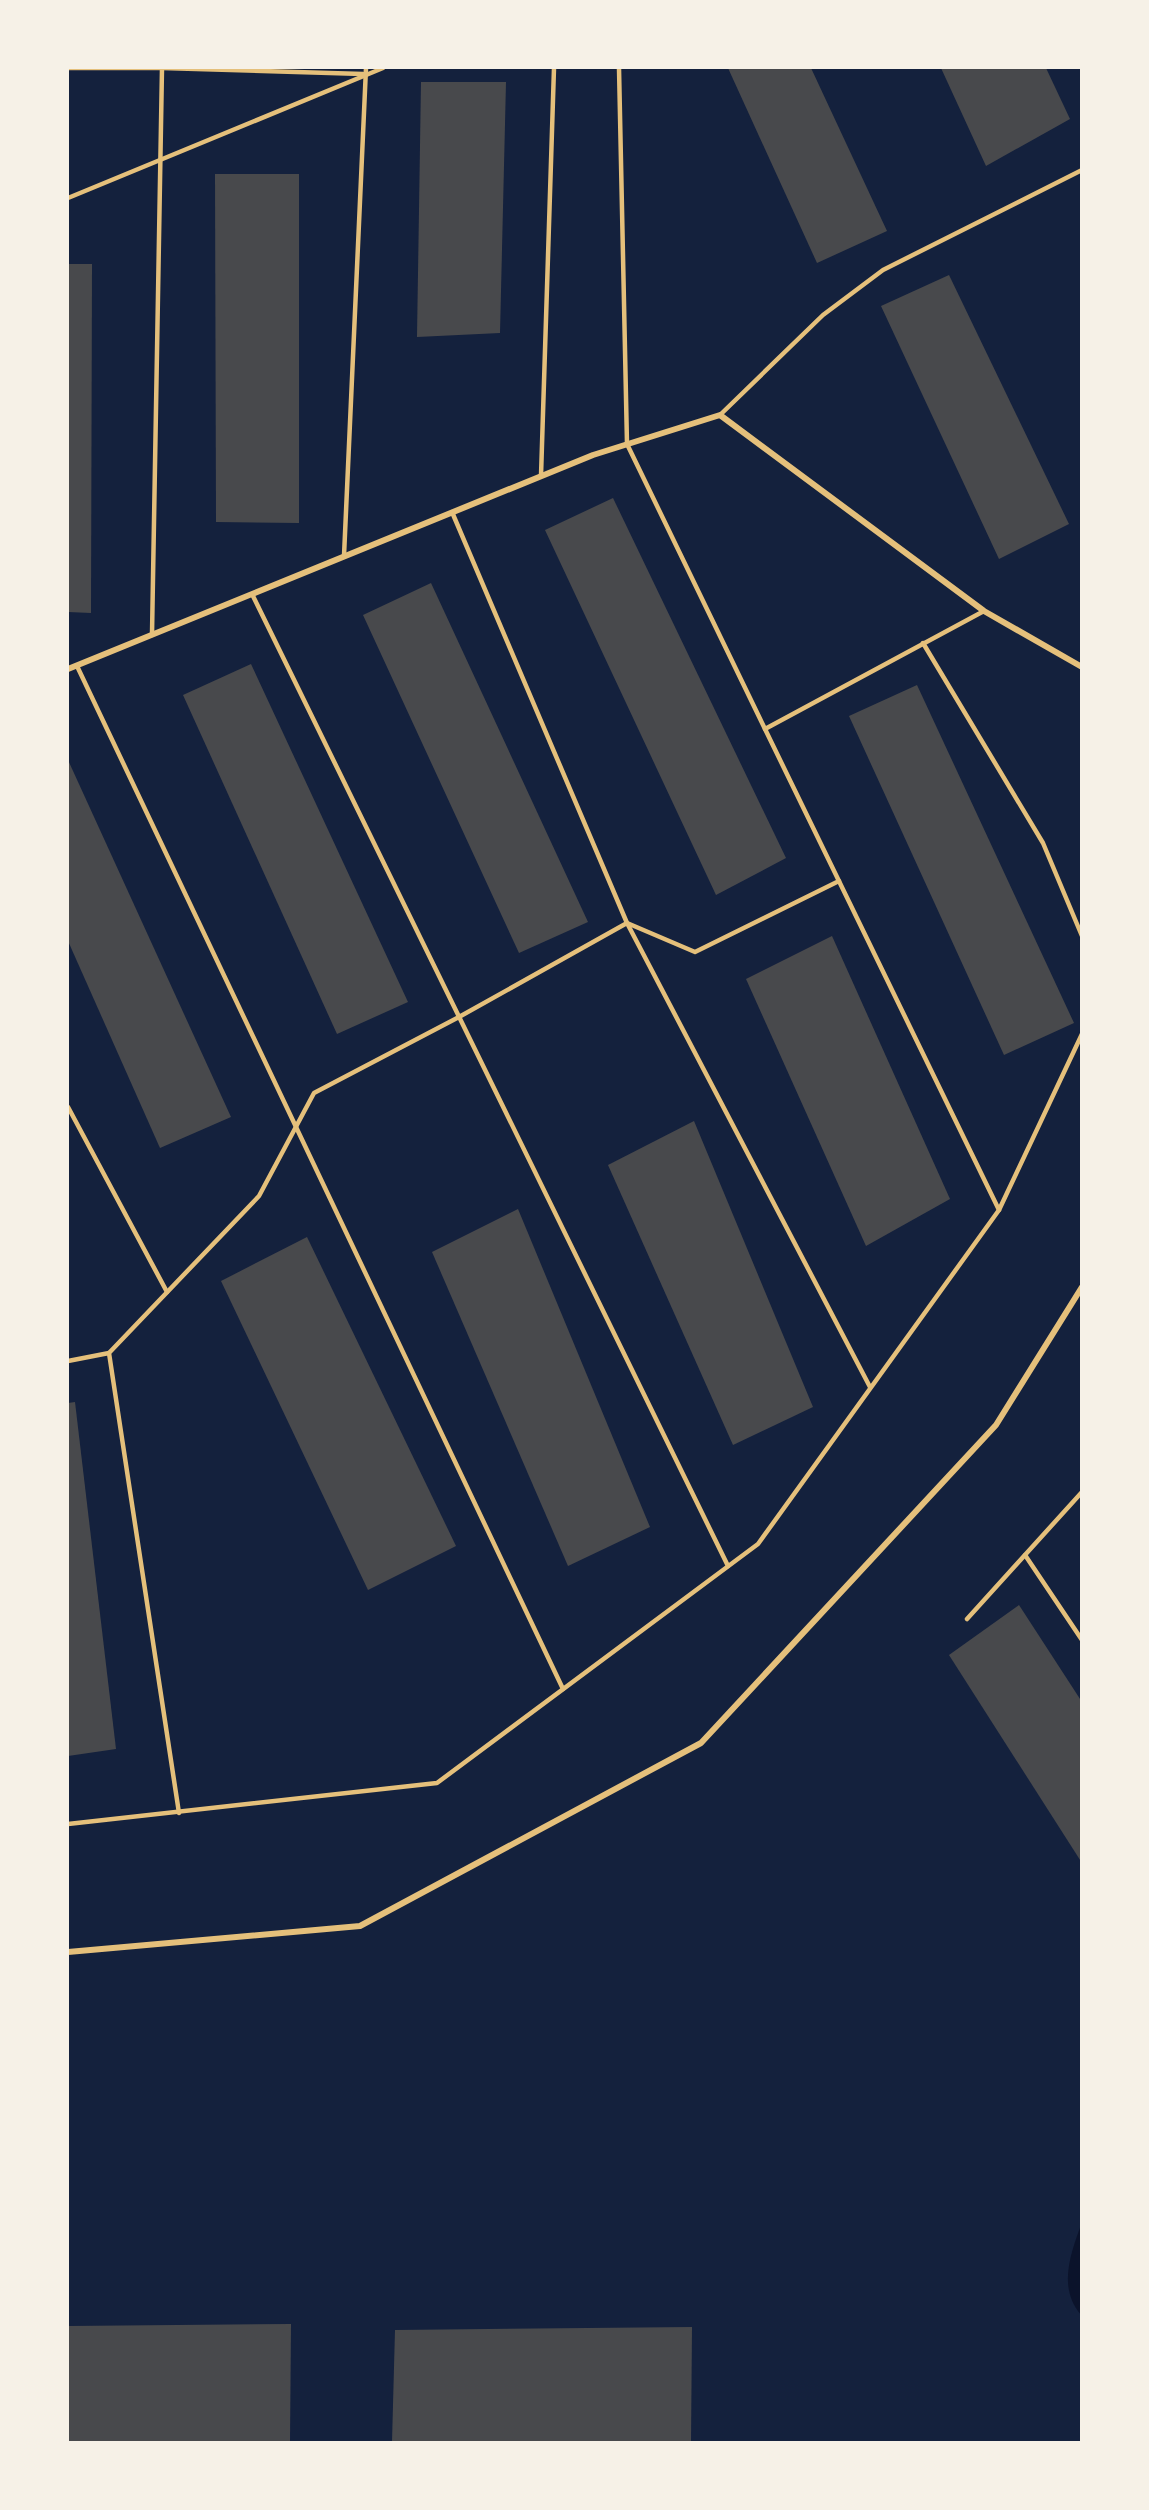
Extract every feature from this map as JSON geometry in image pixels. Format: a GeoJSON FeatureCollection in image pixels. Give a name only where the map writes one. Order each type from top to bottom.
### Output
{"type":"FeatureCollection","features":[{"type":"Feature","properties":{"kind":"street"},"geometry":{"type":"LineString","coordinates":[[68,669],[541,476],[627,444],[720,415],[984,611],[1082,667]]}},
{"type":"Feature","properties":{"kind":"street"},"geometry":{"type":"LineString","coordinates":[[68,1952],[360,1926],[701,1743],[996,1425],[1082,1287]]}},
{"type":"Feature","properties":{"kind":"lane"},"geometry":{"type":"LineString","coordinates":[[68,68],[162,68],[366,75]]}},
{"type":"Feature","properties":{"kind":"lane"},"geometry":{"type":"LineString","coordinates":[[152,635],[162,68]]}},
{"type":"Feature","properties":{"kind":"lane"},"geometry":{"type":"LineString","coordinates":[[344,556],[366,68]]}},
{"type":"Feature","properties":{"kind":"lane"},"geometry":{"type":"LineString","coordinates":[[68,198],[383,68]]}},
{"type":"Feature","properties":{"kind":"lane"},"geometry":{"type":"LineString","coordinates":[[541,476],[554,68]]}},
{"type":"Feature","properties":{"kind":"lane"},"geometry":{"type":"LineString","coordinates":[[619,68],[627,444],[999,1210]]}},
{"type":"Feature","properties":{"kind":"lane"},"geometry":{"type":"LineString","coordinates":[[720,415],[823,315],[883,270],[1082,170]]}},
{"type":"Feature","properties":{"kind":"lane"},"geometry":{"type":"LineString","coordinates":[[452,512],[627,923],[870,1387]]}},
{"type":"Feature","properties":{"kind":"lane"},"geometry":{"type":"LineString","coordinates":[[252,594],[728,1566]]}},
{"type":"Feature","properties":{"kind":"lane"},"geometry":{"type":"LineString","coordinates":[[765,729],[984,611]]}},
{"type":"Feature","properties":{"kind":"lane"},"geometry":{"type":"LineString","coordinates":[[923,643],[1043,843],[1082,936]]}},
{"type":"Feature","properties":{"kind":"lane"},"geometry":{"type":"LineString","coordinates":[[77,666],[563,1689]]}},
{"type":"Feature","properties":{"kind":"lane"},"geometry":{"type":"LineString","coordinates":[[627,923],[695,952],[839,881]]}},
{"type":"Feature","properties":{"kind":"lane"},"geometry":{"type":"LineString","coordinates":[[68,1361],[109,1353],[260,1196],[314,1093],[459,1017],[627,923]]}},
{"type":"Feature","properties":{"kind":"lane"},"geometry":{"type":"LineString","coordinates":[[68,1824],[437,1783],[758,1544],[999,1210],[1082,1034]]}},
{"type":"Feature","properties":{"kind":"lane"},"geometry":{"type":"LineString","coordinates":[[68,1107],[167,1292]]}},
{"type":"Feature","properties":{"kind":"lane"},"geometry":{"type":"LineString","coordinates":[[109,1353],[179,1813]]}},
{"type":"Feature","properties":{"kind":"lane"},"geometry":{"type":"LineString","coordinates":[[967,1619],[1082,1492]]}},
{"type":"Feature","properties":{"kind":"lane"},"geometry":{"type":"LineString","coordinates":[[1024,1555],[1082,1640]]}},
{"type":"Feature","properties":{"kind":"water"},"geometry":{"type":"Polygon","coordinates":[[[1081,2225],[1081,2315],[1070,2294],[1068,2271],[1081,2225]]]}},
{"type":"Feature","properties":{"kind":"building"},"geometry":{"type":"Polygon","coordinates":[[[728,68],[811,68],[887,231],[817,263],[728,68]]]}},
{"type":"Feature","properties":{"kind":"building"},"geometry":{"type":"Polygon","coordinates":[[[941,68],[1046,68],[1070,119],[986,166],[941,68]]]}},
{"type":"Feature","properties":{"kind":"building"},"geometry":{"type":"Polygon","coordinates":[[[421,82],[506,82],[500,333],[417,337],[421,82]]]}},
{"type":"Feature","properties":{"kind":"building"},"geometry":{"type":"Polygon","coordinates":[[[215,174],[299,174],[299,523],[216,522],[215,174]]]}},
{"type":"Feature","properties":{"kind":"building"},"geometry":{"type":"Polygon","coordinates":[[[68,264],[92,264],[91,613],[68,612],[68,264]]]}},
{"type":"Feature","properties":{"kind":"building"},"geometry":{"type":"Polygon","coordinates":[[[949,275],[1069,524],[999,559],[881,306],[949,275]]]}},
{"type":"Feature","properties":{"kind":"building"},"geometry":{"type":"Polygon","coordinates":[[[613,498],[786,858],[716,895],[545,530],[613,498]]]}},
{"type":"Feature","properties":{"kind":"building"},"geometry":{"type":"Polygon","coordinates":[[[431,583],[588,922],[519,953],[363,615],[431,583]]]}},
{"type":"Feature","properties":{"kind":"building"},"geometry":{"type":"Polygon","coordinates":[[[251,664],[408,1002],[337,1034],[183,695],[251,664]]]}},
{"type":"Feature","properties":{"kind":"building"},"geometry":{"type":"Polygon","coordinates":[[[917,685],[1074,1023],[1004,1055],[849,716],[917,685]]]}},
{"type":"Feature","properties":{"kind":"building"},"geometry":{"type":"Polygon","coordinates":[[[68,760],[231,1117],[160,1148],[68,941],[68,760]]]}},
{"type":"Feature","properties":{"kind":"building"},"geometry":{"type":"Polygon","coordinates":[[[832,936],[950,1199],[866,1246],[746,979],[832,936]]]}},
{"type":"Feature","properties":{"kind":"building"},"geometry":{"type":"Polygon","coordinates":[[[694,1121],[813,1407],[733,1445],[608,1165],[694,1121]]]}},
{"type":"Feature","properties":{"kind":"building"},"geometry":{"type":"Polygon","coordinates":[[[518,1209],[650,1527],[568,1566],[432,1252],[518,1209]]]}},
{"type":"Feature","properties":{"kind":"building"},"geometry":{"type":"Polygon","coordinates":[[[307,1237],[456,1546],[368,1590],[221,1281],[307,1237]]]}},
{"type":"Feature","properties":{"kind":"building"},"geometry":{"type":"Polygon","coordinates":[[[75,1402],[116,1749],[68,1756],[68,1403],[75,1402]]]}},
{"type":"Feature","properties":{"kind":"building"},"geometry":{"type":"Polygon","coordinates":[[[1019,1605],[1082,1702],[1082,1863],[949,1655],[1019,1605]]]}},
{"type":"Feature","properties":{"kind":"building"},"geometry":{"type":"Polygon","coordinates":[[[291,2324],[290,2442],[68,2442],[68,2326],[291,2324]]]}},
{"type":"Feature","properties":{"kind":"building"},"geometry":{"type":"Polygon","coordinates":[[[692,2327],[691,2442],[392,2442],[395,2330],[692,2327]]]}}]}
